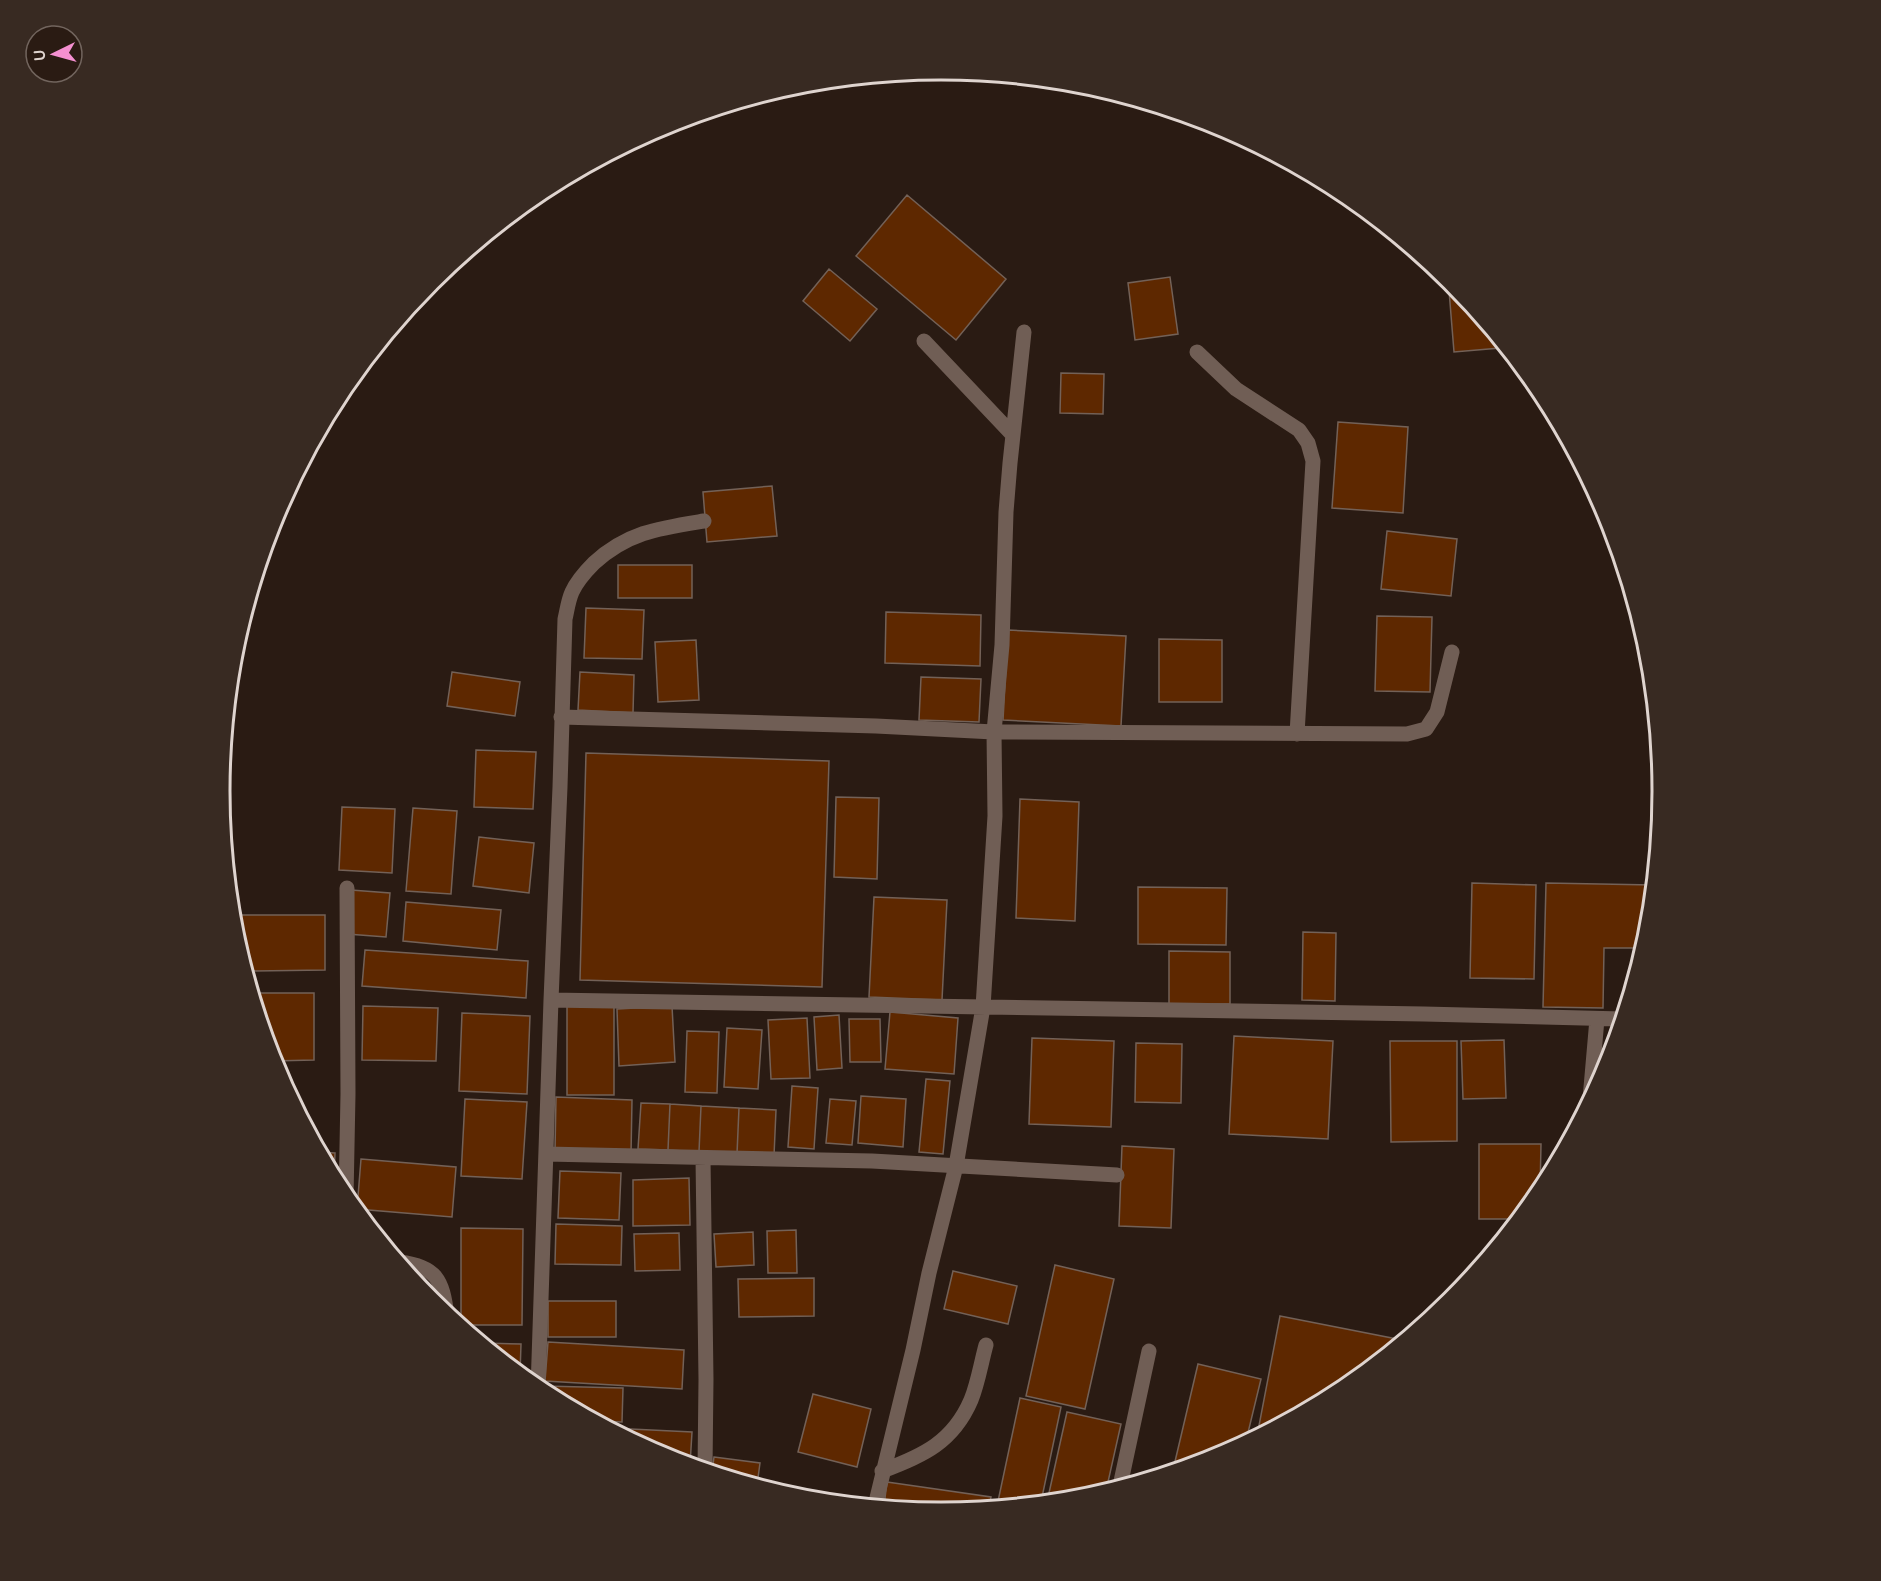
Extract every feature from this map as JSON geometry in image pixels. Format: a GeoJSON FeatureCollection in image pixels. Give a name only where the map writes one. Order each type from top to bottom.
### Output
{"type":"FeatureCollection","features":[{"type":"Feature","properties":{"kind":"street"},"geometry":{"type":"LineString","coordinates":[[877,1498],[956,1166],[983,1007],[995,816],[994,732],[1002,645],[1006,512],[1024,332]]}},
{"type":"Feature","properties":{"kind":"street"},"geometry":{"type":"LineString","coordinates":[[924,341],[1013,435]]}},
{"type":"Feature","properties":{"kind":"street"},"geometry":{"type":"LineString","coordinates":[[1197,352],[1236,389],[1299,430],[1308,443],[1313,461],[1297,734]]}},
{"type":"Feature","properties":{"kind":"street"},"geometry":{"type":"LineString","coordinates":[[537,1377],[565,619],[571,593],[583,573],[606,552],[629,537],[704,521]]}},
{"type":"Feature","properties":{"kind":"street"},"geometry":{"type":"LineString","coordinates":[[561,717],[854,725],[994,732],[1407,734],[1426,729],[1437,712],[1452,652]]}},
{"type":"Feature","properties":{"kind":"street"},"geometry":{"type":"LineString","coordinates":[[346,1182],[347,888]]}},
{"type":"Feature","properties":{"kind":"street"},"geometry":{"type":"LineString","coordinates":[[551,1000],[1436,1014],[1614,1019]]}},
{"type":"Feature","properties":{"kind":"street"},"geometry":{"type":"LineString","coordinates":[[1592,1074],[1597,1019]]}},
{"type":"Feature","properties":{"kind":"street"},"geometry":{"type":"LineString","coordinates":[[546,1154],[872,1161],[1117,1175]]}},
{"type":"Feature","properties":{"kind":"street"},"geometry":{"type":"LineString","coordinates":[[703,1158],[705,1461]]}},
{"type":"Feature","properties":{"kind":"street"},"geometry":{"type":"LineString","coordinates":[[410,1264],[430,1270],[439,1279],[443,1298]]}},
{"type":"Feature","properties":{"kind":"street"},"geometry":{"type":"LineString","coordinates":[[882,1471],[915,1459],[940,1444],[956,1425],[971,1400],[986,1345]]}},
{"type":"Feature","properties":{"kind":"street"},"geometry":{"type":"LineString","coordinates":[[1122,1478],[1149,1351]]}},
{"type":"Feature","properties":{"kind":"building"},"geometry":{"type":"Polygon","coordinates":[[[907,195],[1006,279],[956,340],[856,256],[907,195]]]}},
{"type":"Feature","properties":{"kind":"building"},"geometry":{"type":"Polygon","coordinates":[[[829,269],[877,309],[850,341],[803,301],[829,269]]]}},
{"type":"Feature","properties":{"kind":"building"},"geometry":{"type":"Polygon","coordinates":[[[1170,277],[1178,334],[1135,340],[1128,283],[1170,277]]]}},
{"type":"Feature","properties":{"kind":"building"},"geometry":{"type":"Polygon","coordinates":[[[1449,295],[1497,348],[1454,352],[1449,295]]]}},
{"type":"Feature","properties":{"kind":"building"},"geometry":{"type":"Polygon","coordinates":[[[1061,373],[1104,374],[1103,414],[1060,413],[1061,373]]]}},
{"type":"Feature","properties":{"kind":"building"},"geometry":{"type":"Polygon","coordinates":[[[1338,422],[1408,427],[1403,513],[1332,508],[1338,422]]]}},
{"type":"Feature","properties":{"kind":"building"},"geometry":{"type":"Polygon","coordinates":[[[772,486],[777,536],[707,542],[703,492],[772,486]]]}},
{"type":"Feature","properties":{"kind":"building"},"geometry":{"type":"Polygon","coordinates":[[[1387,531],[1457,539],[1451,596],[1381,589],[1387,531]]]}},
{"type":"Feature","properties":{"kind":"building"},"geometry":{"type":"Polygon","coordinates":[[[618,565],[692,565],[692,598],[618,598],[618,565]]]}},
{"type":"Feature","properties":{"kind":"building"},"geometry":{"type":"Polygon","coordinates":[[[586,608],[644,610],[642,659],[584,658],[586,608]]]}},
{"type":"Feature","properties":{"kind":"building"},"geometry":{"type":"Polygon","coordinates":[[[886,612],[981,615],[980,666],[885,663],[886,612]]]}},
{"type":"Feature","properties":{"kind":"building"},"geometry":{"type":"Polygon","coordinates":[[[1377,616],[1432,617],[1430,692],[1375,691],[1377,616]]]}},
{"type":"Feature","properties":{"kind":"building"},"geometry":{"type":"Polygon","coordinates":[[[1008,630],[1126,636],[1121,726],[1003,720],[1008,630]]]}},
{"type":"Feature","properties":{"kind":"building"},"geometry":{"type":"Polygon","coordinates":[[[1159,639],[1222,640],[1222,702],[1159,702],[1159,639]]]}},
{"type":"Feature","properties":{"kind":"building"},"geometry":{"type":"Polygon","coordinates":[[[696,640],[699,700],[658,702],[655,642],[696,640]]]}},
{"type":"Feature","properties":{"kind":"building"},"geometry":{"type":"Polygon","coordinates":[[[452,672],[520,682],[515,716],[447,706],[452,672]]]}},
{"type":"Feature","properties":{"kind":"building"},"geometry":{"type":"Polygon","coordinates":[[[580,672],[634,675],[633,713],[578,710],[580,672]]]}},
{"type":"Feature","properties":{"kind":"building"},"geometry":{"type":"Polygon","coordinates":[[[921,677],[981,679],[979,722],[919,720],[921,677]]]}},
{"type":"Feature","properties":{"kind":"building"},"geometry":{"type":"Polygon","coordinates":[[[476,750],[536,752],[533,809],[474,807],[476,750]]]}},
{"type":"Feature","properties":{"kind":"building"},"geometry":{"type":"Polygon","coordinates":[[[586,753],[829,761],[822,987],[580,980],[586,753]]]}},
{"type":"Feature","properties":{"kind":"building"},"geometry":{"type":"Polygon","coordinates":[[[836,797],[879,798],[877,879],[834,877],[836,797]]]}},
{"type":"Feature","properties":{"kind":"building"},"geometry":{"type":"Polygon","coordinates":[[[1020,799],[1079,802],[1075,921],[1016,918],[1020,799]]]}},
{"type":"Feature","properties":{"kind":"building"},"geometry":{"type":"Polygon","coordinates":[[[342,807],[395,809],[392,873],[339,870],[342,807]]]}},
{"type":"Feature","properties":{"kind":"building"},"geometry":{"type":"Polygon","coordinates":[[[413,808],[457,811],[451,894],[406,891],[413,808]]]}},
{"type":"Feature","properties":{"kind":"building"},"geometry":{"type":"Polygon","coordinates":[[[479,837],[534,843],[529,893],[473,886],[479,837]]]}},
{"type":"Feature","properties":{"kind":"building"},"geometry":{"type":"Polygon","coordinates":[[[1472,883],[1536,885],[1534,979],[1470,978],[1472,883]]]}},
{"type":"Feature","properties":{"kind":"building"},"geometry":{"type":"Polygon","coordinates":[[[1546,883],[1645,885],[1633,948],[1604,948],[1603,1008],[1543,1007],[1546,883]]]}},
{"type":"Feature","properties":{"kind":"building"},"geometry":{"type":"Polygon","coordinates":[[[1138,887],[1227,888],[1226,945],[1138,944],[1138,887]]]}},
{"type":"Feature","properties":{"kind":"building"},"geometry":{"type":"Polygon","coordinates":[[[351,890],[390,893],[386,937],[347,934],[351,890]]]}},
{"type":"Feature","properties":{"kind":"building"},"geometry":{"type":"Polygon","coordinates":[[[874,897],[947,900],[942,1000],[869,997],[874,897]]]}},
{"type":"Feature","properties":{"kind":"building"},"geometry":{"type":"Polygon","coordinates":[[[406,902],[501,910],[497,950],[403,941],[406,902]]]}},
{"type":"Feature","properties":{"kind":"building"},"geometry":{"type":"Polygon","coordinates":[[[241,915],[325,915],[325,970],[253,971],[241,915]]]}},
{"type":"Feature","properties":{"kind":"building"},"geometry":{"type":"Polygon","coordinates":[[[1303,932],[1336,933],[1335,1001],[1302,1000],[1303,932]]]}},
{"type":"Feature","properties":{"kind":"building"},"geometry":{"type":"Polygon","coordinates":[[[365,950],[528,961],[526,998],[362,986],[365,950]]]}},
{"type":"Feature","properties":{"kind":"building"},"geometry":{"type":"Polygon","coordinates":[[[1169,951],[1230,952],[1230,1004],[1169,1004],[1169,951]]]}},
{"type":"Feature","properties":{"kind":"building"},"geometry":{"type":"Polygon","coordinates":[[[259,993],[314,993],[314,1060],[283,1061],[259,993]]]}},
{"type":"Feature","properties":{"kind":"building"},"geometry":{"type":"Polygon","coordinates":[[[567,1004],[614,1004],[614,1095],[567,1095],[567,1004]]]}},
{"type":"Feature","properties":{"kind":"building"},"geometry":{"type":"Polygon","coordinates":[[[363,1006],[438,1008],[436,1061],[362,1060],[363,1006]]]}},
{"type":"Feature","properties":{"kind":"building"},"geometry":{"type":"Polygon","coordinates":[[[672,1006],[675,1062],[619,1066],[617,1009],[672,1006]]]}},
{"type":"Feature","properties":{"kind":"building"},"geometry":{"type":"Polygon","coordinates":[[[890,1012],[958,1018],[954,1074],[885,1069],[890,1012]]]}},
{"type":"Feature","properties":{"kind":"building"},"geometry":{"type":"Polygon","coordinates":[[[462,1013],[530,1016],[527,1094],[459,1091],[462,1013]]]}},
{"type":"Feature","properties":{"kind":"building"},"geometry":{"type":"Polygon","coordinates":[[[839,1015],[842,1068],[817,1070],[814,1017],[839,1015]]]}},
{"type":"Feature","properties":{"kind":"building"},"geometry":{"type":"Polygon","coordinates":[[[807,1018],[810,1078],[771,1079],[768,1020],[807,1018]]]}},
{"type":"Feature","properties":{"kind":"building"},"geometry":{"type":"Polygon","coordinates":[[[849,1019],[880,1019],[881,1062],[850,1062],[849,1019]]]}},
{"type":"Feature","properties":{"kind":"building"},"geometry":{"type":"Polygon","coordinates":[[[727,1028],[762,1030],[758,1089],[724,1087],[727,1028]]]}},
{"type":"Feature","properties":{"kind":"building"},"geometry":{"type":"Polygon","coordinates":[[[687,1031],[719,1032],[717,1093],[685,1092],[687,1031]]]}},
{"type":"Feature","properties":{"kind":"building"},"geometry":{"type":"Polygon","coordinates":[[[1234,1036],[1333,1041],[1328,1139],[1229,1134],[1234,1036]]]}},
{"type":"Feature","properties":{"kind":"building"},"geometry":{"type":"Polygon","coordinates":[[[1032,1038],[1114,1041],[1111,1127],[1029,1124],[1032,1038]]]}},
{"type":"Feature","properties":{"kind":"building"},"geometry":{"type":"Polygon","coordinates":[[[1504,1040],[1506,1098],[1463,1099],[1461,1041],[1504,1040]]]}},
{"type":"Feature","properties":{"kind":"building"},"geometry":{"type":"Polygon","coordinates":[[[1390,1041],[1457,1041],[1457,1141],[1391,1142],[1390,1041]]]}},
{"type":"Feature","properties":{"kind":"building"},"geometry":{"type":"Polygon","coordinates":[[[1136,1043],[1182,1044],[1181,1103],[1135,1102],[1136,1043]]]}},
{"type":"Feature","properties":{"kind":"building"},"geometry":{"type":"Polygon","coordinates":[[[1596,1050],[1602,1050],[1597,1063],[1596,1050]]]}},
{"type":"Feature","properties":{"kind":"building"},"geometry":{"type":"Polygon","coordinates":[[[926,1079],[950,1081],[943,1154],[919,1152],[926,1079]]]}},
{"type":"Feature","properties":{"kind":"building"},"geometry":{"type":"Polygon","coordinates":[[[792,1086],[818,1088],[814,1149],[788,1147],[792,1086]]]}},
{"type":"Feature","properties":{"kind":"building"},"geometry":{"type":"Polygon","coordinates":[[[861,1096],[906,1099],[903,1147],[858,1143],[861,1096]]]}},
{"type":"Feature","properties":{"kind":"building"},"geometry":{"type":"Polygon","coordinates":[[[556,1097],[632,1100],[631,1154],[555,1151],[556,1097]]]}},
{"type":"Feature","properties":{"kind":"building"},"geometry":{"type":"Polygon","coordinates":[[[465,1099],[527,1102],[522,1179],[461,1176],[465,1099]]]}},
{"type":"Feature","properties":{"kind":"building"},"geometry":{"type":"Polygon","coordinates":[[[830,1099],[856,1101],[852,1145],[826,1143],[830,1099]]]}},
{"type":"Feature","properties":{"kind":"building"},"geometry":{"type":"Polygon","coordinates":[[[641,1103],[670,1104],[668,1150],[638,1149],[641,1103]]]}},
{"type":"Feature","properties":{"kind":"building"},"geometry":{"type":"Polygon","coordinates":[[[670,1104],[701,1106],[699,1152],[668,1150],[670,1104]]]}},
{"type":"Feature","properties":{"kind":"building"},"geometry":{"type":"Polygon","coordinates":[[[701,1106],[739,1108],[737,1154],[699,1152],[701,1106]]]}},
{"type":"Feature","properties":{"kind":"building"},"geometry":{"type":"Polygon","coordinates":[[[739,1108],[776,1110],[774,1156],[737,1154],[739,1108]]]}},
{"type":"Feature","properties":{"kind":"building"},"geometry":{"type":"Polygon","coordinates":[[[1479,1144],[1541,1144],[1540,1172],[1508,1219],[1479,1219],[1479,1144]]]}},
{"type":"Feature","properties":{"kind":"building"},"geometry":{"type":"Polygon","coordinates":[[[1122,1146],[1174,1149],[1171,1228],[1119,1226],[1122,1146]]]}},
{"type":"Feature","properties":{"kind":"building"},"geometry":{"type":"Polygon","coordinates":[[[329,1153],[335,1153],[335,1162],[329,1153]]]}},
{"type":"Feature","properties":{"kind":"building"},"geometry":{"type":"Polygon","coordinates":[[[361,1159],[456,1167],[452,1217],[366,1210],[358,1198],[361,1159]]]}},
{"type":"Feature","properties":{"kind":"building"},"geometry":{"type":"Polygon","coordinates":[[[560,1171],[621,1173],[619,1220],[558,1218],[560,1171]]]}},
{"type":"Feature","properties":{"kind":"building"},"geometry":{"type":"Polygon","coordinates":[[[689,1178],[690,1225],[633,1226],[633,1180],[689,1178]]]}},
{"type":"Feature","properties":{"kind":"building"},"geometry":{"type":"Polygon","coordinates":[[[556,1224],[622,1226],[621,1265],[555,1264],[556,1224]]]}},
{"type":"Feature","properties":{"kind":"building"},"geometry":{"type":"Polygon","coordinates":[[[461,1228],[523,1229],[522,1325],[472,1325],[461,1315],[461,1228]]]}},
{"type":"Feature","properties":{"kind":"building"},"geometry":{"type":"Polygon","coordinates":[[[796,1230],[797,1273],[768,1273],[767,1231],[796,1230]]]}},
{"type":"Feature","properties":{"kind":"building"},"geometry":{"type":"Polygon","coordinates":[[[753,1232],[754,1265],[716,1267],[714,1234],[753,1232]]]}},
{"type":"Feature","properties":{"kind":"building"},"geometry":{"type":"Polygon","coordinates":[[[679,1233],[680,1270],[635,1271],[634,1234],[679,1233]]]}},
{"type":"Feature","properties":{"kind":"building"},"geometry":{"type":"Polygon","coordinates":[[[1055,1265],[1114,1279],[1085,1409],[1026,1396],[1055,1265]]]}},
{"type":"Feature","properties":{"kind":"building"},"geometry":{"type":"Polygon","coordinates":[[[953,1271],[1017,1286],[1008,1324],[944,1309],[953,1271]]]}},
{"type":"Feature","properties":{"kind":"building"},"geometry":{"type":"Polygon","coordinates":[[[814,1278],[814,1316],[739,1317],[738,1279],[814,1278]]]}},
{"type":"Feature","properties":{"kind":"building"},"geometry":{"type":"Polygon","coordinates":[[[548,1301],[616,1301],[616,1337],[548,1337],[548,1301]]]}},
{"type":"Feature","properties":{"kind":"building"},"geometry":{"type":"Polygon","coordinates":[[[1280,1316],[1393,1338],[1336,1382],[1259,1426],[1280,1316]]]}},
{"type":"Feature","properties":{"kind":"building"},"geometry":{"type":"Polygon","coordinates":[[[548,1342],[684,1350],[682,1389],[545,1381],[548,1342]]]}},
{"type":"Feature","properties":{"kind":"building"},"geometry":{"type":"Polygon","coordinates":[[[494,1343],[521,1344],[520,1364],[494,1343]]]}},
{"type":"Feature","properties":{"kind":"building"},"geometry":{"type":"Polygon","coordinates":[[[1198,1364],[1261,1379],[1248,1431],[1175,1462],[1198,1364]]]}},
{"type":"Feature","properties":{"kind":"building"},"geometry":{"type":"Polygon","coordinates":[[[552,1386],[623,1388],[622,1422],[614,1422],[552,1386]]]}},
{"type":"Feature","properties":{"kind":"building"},"geometry":{"type":"Polygon","coordinates":[[[813,1394],[871,1409],[857,1467],[798,1452],[813,1394]]]}},
{"type":"Feature","properties":{"kind":"building"},"geometry":{"type":"Polygon","coordinates":[[[1020,1398],[1061,1407],[1043,1494],[999,1499],[1020,1398]]]}},
{"type":"Feature","properties":{"kind":"building"},"geometry":{"type":"Polygon","coordinates":[[[1067,1412],[1121,1424],[1108,1481],[1049,1493],[1067,1412]]]}},
{"type":"Feature","properties":{"kind":"building"},"geometry":{"type":"Polygon","coordinates":[[[628,1429],[692,1432],[691,1456],[628,1429]]]}},
{"type":"Feature","properties":{"kind":"building"},"geometry":{"type":"Polygon","coordinates":[[[714,1457],[760,1463],[758,1477],[713,1464],[714,1457]]]}},
{"type":"Feature","properties":{"kind":"building"},"geometry":{"type":"Polygon","coordinates":[[[887,1482],[991,1497],[987,1500],[940,1502],[885,1499],[887,1482]]]}}]}
